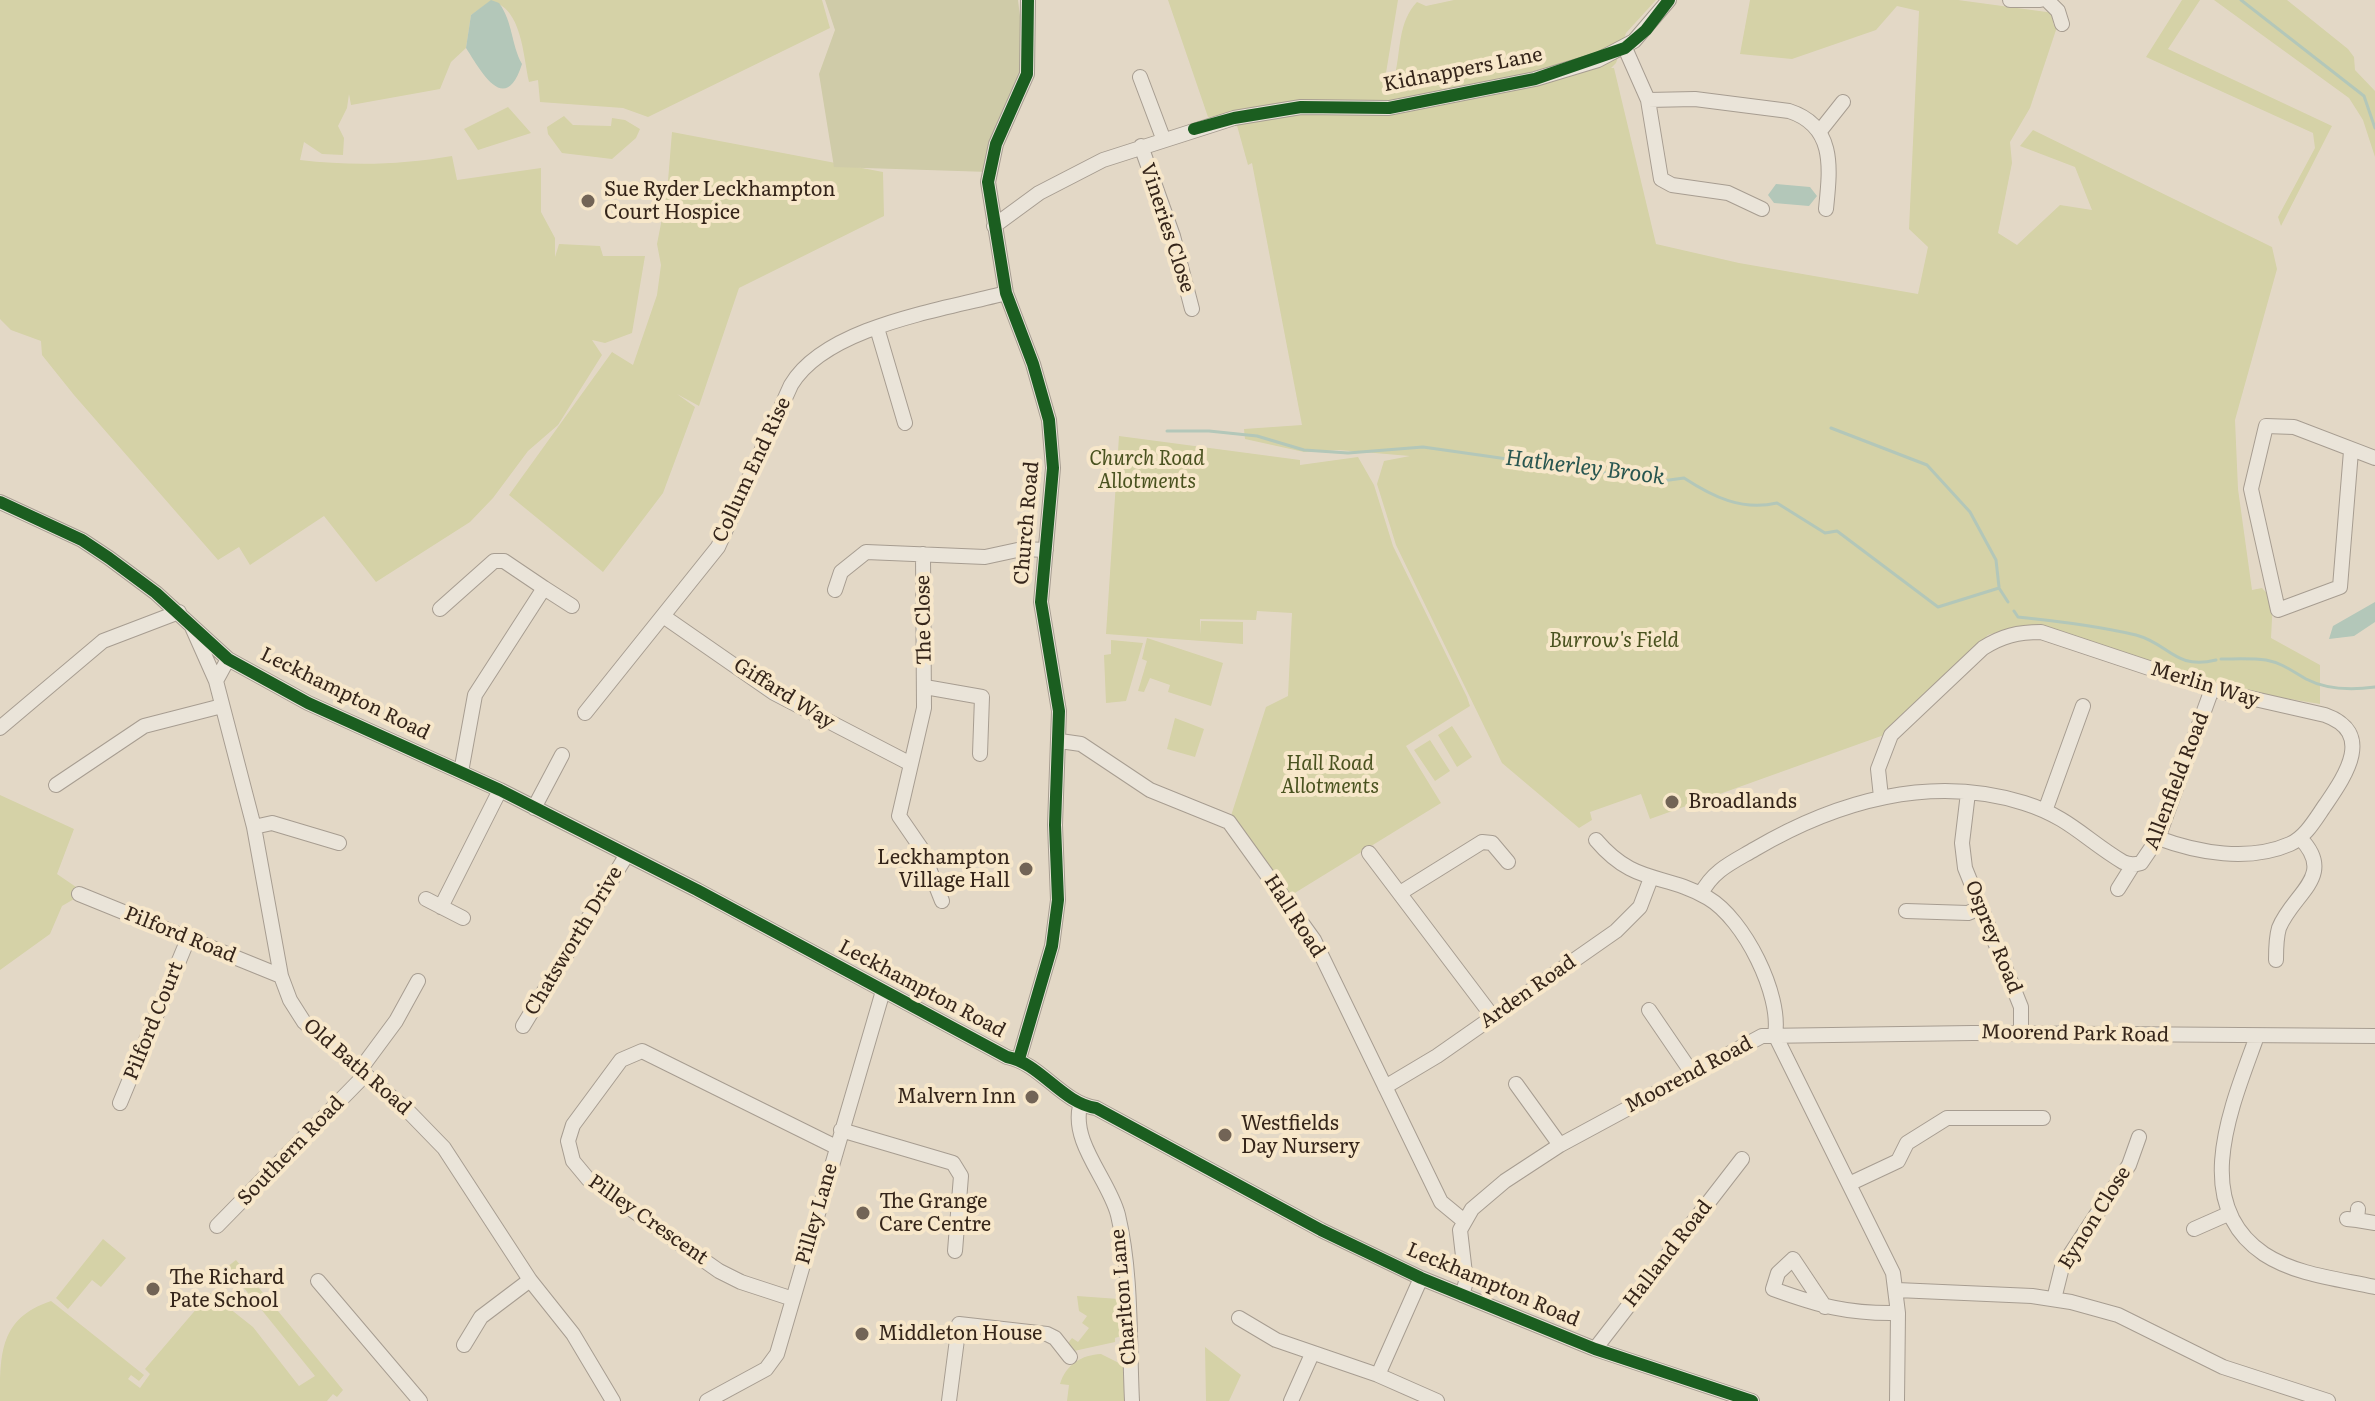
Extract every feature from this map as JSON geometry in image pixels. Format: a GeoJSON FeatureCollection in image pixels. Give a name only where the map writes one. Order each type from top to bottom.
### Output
{"type":"FeatureCollection","features":[{"type":"Feature","properties":{"kind":"street","name":"Church Road"},"geometry":{"type":"LineString","coordinates":[[1019,1059],[1055,925],[1059,711],[1041,602],[1053,491],[1049,420],[1033,364],[1006,293],[988,192],[990,163],[1025,84],[1030,45],[1028,0]]}},
{"type":"Feature","properties":{"kind":"street","name":"Kidnappers Lane"},"geometry":{"type":"LineString","coordinates":[[994,226],[1039,193],[1103,160],[1163,138],[1234,118],[1301,107],[1389,108],[1535,79],[1625,48],[1646,30],[1669,0]]}},
{"type":"Feature","properties":{"kind":"street"},"geometry":{"type":"LineString","coordinates":[[2010,0],[2040,0]]}},
{"type":"Feature","properties":{"kind":"street"},"geometry":{"type":"LineString","coordinates":[[2047,0],[2058,11],[2062,24]]}},
{"type":"Feature","properties":{"kind":"street"},"geometry":{"type":"LineString","coordinates":[[1625,48],[1648,100],[1661,179],[1672,185],[1731,194],[1748,205],[1762,209]]}},
{"type":"Feature","properties":{"kind":"street"},"geometry":{"type":"LineString","coordinates":[[1140,77],[1163,138]]}},
{"type":"Feature","properties":{"kind":"street"},"geometry":{"type":"LineString","coordinates":[[1648,100],[1695,99],[1789,111],[1809,120],[1820,131],[1831,164],[1826,209]]}},
{"type":"Feature","properties":{"kind":"street"},"geometry":{"type":"LineString","coordinates":[[1820,131],[1843,102]]}},
{"type":"Feature","properties":{"kind":"street","name":"Vineries Close"},"geometry":{"type":"LineString","coordinates":[[1141,146],[1173,236],[1192,309]]}},
{"type":"Feature","properties":{"kind":"street","name":"Collum End Rise"},"geometry":{"type":"LineString","coordinates":[[585,713],[718,547],[802,369],[831,345],[877,328],[1006,293]]}},
{"type":"Feature","properties":{"kind":"street"},"geometry":{"type":"LineString","coordinates":[[877,328],[905,423]]}},
{"type":"Feature","properties":{"kind":"street"},"geometry":{"type":"LineString","coordinates":[[2351,451],[2340,587],[2278,610],[2251,489],[2266,426],[2294,427],[2375,458]]}},
{"type":"Feature","properties":{"kind":"street","name":"Leckhampton Road"},"geometry":{"type":"LineString","coordinates":[[0,502],[82,540],[179,612],[228,659],[308,703],[500,790],[697,890],[1007,1057],[1019,1059],[1080,1106],[1096,1108],[1321,1230],[1421,1278],[1595,1349],[1750,1401]]}},
{"type":"Feature","properties":{"kind":"street","name":"The Close"},"geometry":{"type":"LineString","coordinates":[[835,590],[841,572],[866,552],[985,557],[1022,549],[1046,550]]}},
{"type":"Feature","properties":{"kind":"street","name":"The Close"},"geometry":{"type":"LineString","coordinates":[[923,554],[925,687],[920,732],[909,763],[899,816],[921,848],[942,901]]}},
{"type":"Feature","properties":{"kind":"street"},"geometry":{"type":"LineString","coordinates":[[440,609],[489,563],[504,561],[572,606]]}},
{"type":"Feature","properties":{"kind":"street"},"geometry":{"type":"LineString","coordinates":[[461,772],[475,695],[544,588]]}},
{"type":"Feature","properties":{"kind":"street"},"geometry":{"type":"LineString","coordinates":[[0,728],[103,641],[179,612]]}},
{"type":"Feature","properties":{"kind":"street","name":"Giffard Way"},"geometry":{"type":"LineString","coordinates":[[663,616],[774,693],[909,763]]}},
{"type":"Feature","properties":{"kind":"street","name":"Old Bath Road"},"geometry":{"type":"LineString","coordinates":[[191,624],[216,681],[254,827],[281,976],[304,1022],[409,1112],[444,1148],[530,1280],[573,1334],[613,1401]]}},
{"type":"Feature","properties":{"kind":"street","name":"Merlin Way"},"geometry":{"type":"LineString","coordinates":[[1881,797],[1878,769],[1891,735],[1983,648],[2007,635],[2041,632],[2212,689],[2332,718],[2351,737],[2354,751],[2350,769],[2300,838]]}},
{"type":"Feature","properties":{"kind":"street"},"geometry":{"type":"LineString","coordinates":[[216,681],[228,659]]}},
{"type":"Feature","properties":{"kind":"street"},"geometry":{"type":"LineString","coordinates":[[925,687],[982,697],[980,754]]}},
{"type":"Feature","properties":{"kind":"street","name":"Allenfield Road"},"geometry":{"type":"LineString","coordinates":[[2118,889],[2133,865],[2148,857],[2158,838],[2212,689]]}},
{"type":"Feature","properties":{"kind":"street"},"geometry":{"type":"LineString","coordinates":[[56,785],[144,726],[222,706]]}},
{"type":"Feature","properties":{"kind":"street"},"geometry":{"type":"LineString","coordinates":[[2045,811],[2083,706]]}},
{"type":"Feature","properties":{"kind":"street","name":"Hall Road"},"geometry":{"type":"LineString","coordinates":[[1060,741],[1081,744],[1150,790],[1229,822],[1314,940],[1441,1202],[1464,1221]]}},
{"type":"Feature","properties":{"kind":"street"},"geometry":{"type":"LineString","coordinates":[[534,808],[562,755]]}},
{"type":"Feature","properties":{"kind":"street"},"geometry":{"type":"LineString","coordinates":[[441,907],[500,790]]}},
{"type":"Feature","properties":{"kind":"street","name":"Allenfield Road"},"geometry":{"type":"LineString","coordinates":[[1701,894],[1716,872],[1774,838],[1834,811],[1915,791],[1968,793],[2007,799],[2045,811],[2125,863],[2133,865]]}},
{"type":"Feature","properties":{"kind":"street","name":"Osprey Road"},"geometry":{"type":"LineString","coordinates":[[1968,793],[1963,855],[1980,908],[2021,1007],[2021,1033]]}},
{"type":"Feature","properties":{"kind":"street"},"geometry":{"type":"LineString","coordinates":[[254,827],[272,823],[339,843]]}},
{"type":"Feature","properties":{"kind":"street"},"geometry":{"type":"LineString","coordinates":[[2158,838],[2197,850],[2228,854],[2276,849],[2300,838],[2313,857],[2314,874],[2280,926],[2276,960]]}},
{"type":"Feature","properties":{"kind":"street"},"geometry":{"type":"LineString","coordinates":[[1596,840],[1618,864],[1701,894],[1728,915],[1754,955],[1776,1003],[1775,1035]]}},
{"type":"Feature","properties":{"kind":"street"},"geometry":{"type":"LineString","coordinates":[[1400,893],[1482,842],[1492,843],[1508,862]]}},
{"type":"Feature","properties":{"kind":"street"},"geometry":{"type":"LineString","coordinates":[[1369,853],[1493,1017]]}},
{"type":"Feature","properties":{"kind":"street","name":"Chatsworth Drive"},"geometry":{"type":"LineString","coordinates":[[523,1026],[626,856]]}},
{"type":"Feature","properties":{"kind":"street","name":"Arden Road"},"geometry":{"type":"LineString","coordinates":[[1385,1087],[1410,1074],[1628,922],[1640,907],[1651,878]]}},
{"type":"Feature","properties":{"kind":"street","name":"Pilford Road"},"geometry":{"type":"LineString","coordinates":[[79,894],[281,976]]}},
{"type":"Feature","properties":{"kind":"street"},"geometry":{"type":"LineString","coordinates":[[426,899],[463,918]]}},
{"type":"Feature","properties":{"kind":"street"},"geometry":{"type":"LineString","coordinates":[[1906,911],[1968,913],[1980,908]]}},
{"type":"Feature","properties":{"kind":"street","name":"Pilford Court"},"geometry":{"type":"LineString","coordinates":[[120,1103],[188,939]]}},
{"type":"Feature","properties":{"kind":"street","name":"Southern Road"},"geometry":{"type":"LineString","coordinates":[[217,1226],[362,1073],[418,981]]}},
{"type":"Feature","properties":{"kind":"street","name":"Pilley Lane"},"geometry":{"type":"LineString","coordinates":[[707,1401],[771,1365],[777,1354],[883,991]]}},
{"type":"Feature","properties":{"kind":"street"},"geometry":{"type":"LineString","coordinates":[[1649,1010],[1692,1073]]}},
{"type":"Feature","properties":{"kind":"street","name":"Moorend Park Road"},"geometry":{"type":"LineString","coordinates":[[1775,1035],[2021,1033],[2375,1036]]}},
{"type":"Feature","properties":{"kind":"street","name":"Moorend Road"},"geometry":{"type":"LineString","coordinates":[[1464,1221],[1472,1209],[1505,1181],[1560,1145],[1753,1040],[1775,1035],[1893,1273],[1898,1313],[1897,1401]]}},
{"type":"Feature","properties":{"kind":"street"},"geometry":{"type":"LineString","coordinates":[[2257,1036],[2223,1142],[2223,1186],[2228,1214],[2245,1237],[2265,1255],[2315,1274],[2375,1287]]}},
{"type":"Feature","properties":{"kind":"street","name":"Pilley Crescent"},"geometry":{"type":"LineString","coordinates":[[793,1299],[730,1277],[588,1179],[570,1155],[571,1130],[621,1060],[642,1051],[836,1147]]}},
{"type":"Feature","properties":{"kind":"street"},"geometry":{"type":"LineString","coordinates":[[1516,1084],[1560,1145]]}},
{"type":"Feature","properties":{"kind":"street","name":"Charlton Lane"},"geometry":{"type":"LineString","coordinates":[[1080,1106],[1079,1127],[1117,1214],[1125,1256],[1132,1401]]}},
{"type":"Feature","properties":{"kind":"street"},"geometry":{"type":"LineString","coordinates":[[1849,1184],[1898,1161],[1907,1143],[1947,1118],[2043,1118]]}},
{"type":"Feature","properties":{"kind":"street"},"geometry":{"type":"LineString","coordinates":[[841,1130],[948,1159],[957,1167],[961,1176],[955,1251]]}},
{"type":"Feature","properties":{"kind":"street","name":"Eynon Close"},"geometry":{"type":"LineString","coordinates":[[2054,1299],[2062,1267],[2129,1165],[2139,1137]]}},
{"type":"Feature","properties":{"kind":"street","name":"Halland Road"},"geometry":{"type":"LineString","coordinates":[[1595,1349],[1742,1159]]}},
{"type":"Feature","properties":{"kind":"street"},"geometry":{"type":"LineString","coordinates":[[2194,1229],[2228,1214]]}},
{"type":"Feature","properties":{"kind":"street"},"geometry":{"type":"LineString","coordinates":[[2354,1216],[2375,1223]]}},
{"type":"Feature","properties":{"kind":"street"},"geometry":{"type":"LineString","coordinates":[[1462,1295],[1466,1282],[1460,1246],[1464,1221]]}},
{"type":"Feature","properties":{"kind":"street"},"geometry":{"type":"LineString","coordinates":[[1378,1375],[1421,1278]]}},
{"type":"Feature","properties":{"kind":"street"},"geometry":{"type":"LineString","coordinates":[[464,1345],[481,1317],[530,1280]]}},
{"type":"Feature","properties":{"kind":"street"},"geometry":{"type":"LineString","coordinates":[[318,1281],[420,1401]]}},
{"type":"Feature","properties":{"kind":"street"},"geometry":{"type":"LineString","coordinates":[[1897,1290],[2054,1299],[2118,1315],[2223,1367],[2328,1401]]}},
{"type":"Feature","properties":{"kind":"street"},"geometry":{"type":"LineString","coordinates":[[1825,1307],[1855,1314],[1898,1313]]}},
{"type":"Feature","properties":{"kind":"street"},"geometry":{"type":"LineString","coordinates":[[1239,1318],[1276,1340],[1378,1375],[1437,1401]]}},
{"type":"Feature","properties":{"kind":"street"},"geometry":{"type":"LineString","coordinates":[[949,1401],[959,1324],[1047,1334],[1055,1338],[1070,1357]]}},
{"type":"Feature","properties":{"kind":"street"},"geometry":{"type":"LineString","coordinates":[[1291,1401],[1312,1354]]}},
{"type":"Feature","properties":{"kind":"green space"},"geometry":{"type":"Polygon","coordinates":[[[0,0],[822,0],[830,28],[648,117],[623,108],[540,102],[538,80],[529,82],[523,46],[515,23],[501,5],[491,1],[471,15],[466,48],[451,62],[440,89],[351,105],[349,94],[347,108],[338,126],[344,138],[343,155],[322,154],[304,142],[300,160],[376,164],[452,156],[457,180],[541,168],[541,212],[555,238],[555,257],[559,244],[600,246],[603,256],[645,256],[632,333],[605,343],[592,340],[602,355],[558,425],[528,451],[493,498],[470,522],[376,582],[324,516],[250,565],[239,547],[218,560],[74,395],[42,355],[41,341],[11,330],[0,319],[0,0]]]}},
{"type":"Feature","properties":{"kind":"green space","name":"Burrow's Field"},"geometry":{"type":"Polygon","coordinates":[[[1168,0],[1398,0],[1386,73],[1395,75],[1403,27],[1417,2],[1426,6],[1454,0],[1656,0],[1626,33],[1616,63],[1611,68],[1614,68],[1656,244],[1739,263],[1918,294],[1928,247],[1909,229],[1919,11],[1897,6],[1876,30],[1792,59],[1740,54],[1750,0],[1958,0],[2054,13],[2053,24],[2057,27],[2030,108],[2010,142],[2012,163],[1998,233],[2017,245],[2060,205],[2092,210],[2075,167],[2020,146],[2033,130],[2272,247],[2277,269],[2235,420],[2238,489],[2252,590],[2262,588],[2273,600],[2271,638],[2320,665],[2320,704],[2223,688],[2143,660],[2011,628],[1988,635],[1884,735],[1650,819],[1641,794],[1590,812],[1592,820],[1579,828],[1502,763],[1396,545],[1377,484],[1384,461],[1410,456],[1339,450],[1304,452],[1245,439],[1244,429],[1302,425],[1252,163],[1248,165],[1236,122],[1239,114],[1208,117],[1168,0]]]}},
{"type":"Feature","properties":{"kind":"green space"},"geometry":{"type":"Polygon","coordinates":[[[2182,0],[2200,0],[2168,49],[2332,126],[2281,226],[2278,217],[2315,148],[2313,133],[2146,57],[2182,0]]]}},
{"type":"Feature","properties":{"kind":"green space"},"geometry":{"type":"Polygon","coordinates":[[[2214,0],[2287,0],[2348,49],[2354,57],[2355,70],[2375,91],[2375,157],[2363,120],[2349,98],[2214,0]]]}},
{"type":"Feature","properties":{"kind":"green space"},"geometry":{"type":"Polygon","coordinates":[[[508,107],[531,133],[478,150],[464,129],[508,107]]]}},
{"type":"Feature","properties":{"kind":"green space"},"geometry":{"type":"Polygon","coordinates":[[[564,116],[573,125],[611,126],[612,118],[625,120],[640,129],[636,138],[612,159],[562,153],[548,134],[547,127],[564,116]]]}},
{"type":"Feature","properties":{"kind":"green space"},"geometry":{"type":"Polygon","coordinates":[[[672,132],[883,172],[884,216],[739,288],[699,406],[677,394],[695,407],[663,493],[603,572],[509,495],[612,352],[633,365],[657,295],[661,265],[657,244],[667,193],[672,132]]]}},
{"type":"Feature","properties":{"kind":"green space","name":"Hall Road Allotments"},"geometry":{"type":"Polygon","coordinates":[[[1119,436],[1300,460],[1300,465],[1358,457],[1374,485],[1393,546],[1467,697],[1470,706],[1406,746],[1441,803],[1285,899],[1229,822],[1266,707],[1288,696],[1292,613],[1257,611],[1256,620],[1200,619],[1200,635],[1201,621],[1243,622],[1243,644],[1106,634],[1119,436]]]}},
{"type":"Feature","properties":{"kind":"green space"},"geometry":{"type":"Polygon","coordinates":[[[1147,638],[1223,663],[1211,706],[1168,692],[1170,685],[1150,678],[1144,692],[1138,691],[1147,661],[1142,659],[1147,638]]]}},
{"type":"Feature","properties":{"kind":"green space"},"geometry":{"type":"Polygon","coordinates":[[[1111,640],[1143,643],[1126,701],[1106,703],[1104,655],[1111,654],[1111,640]]]}},
{"type":"Feature","properties":{"kind":"green space"},"geometry":{"type":"Polygon","coordinates":[[[1175,718],[1204,729],[1195,757],[1167,749],[1175,718]]]}},
{"type":"Feature","properties":{"kind":"green space"},"geometry":{"type":"Polygon","coordinates":[[[1452,726],[1472,757],[1457,767],[1438,735],[1452,726]]]}},
{"type":"Feature","properties":{"kind":"green space"},"geometry":{"type":"Polygon","coordinates":[[[1430,740],[1450,771],[1435,781],[1414,750],[1430,740]]]}},
{"type":"Feature","properties":{"kind":"green space"},"geometry":{"type":"Polygon","coordinates":[[[0,795],[74,829],[57,874],[76,887],[74,899],[62,906],[50,934],[0,970],[0,795]]]}},
{"type":"Feature","properties":{"kind":"green space"},"geometry":{"type":"Polygon","coordinates":[[[103,1239],[126,1258],[101,1287],[92,1280],[68,1309],[56,1298],[103,1239]]]}},
{"type":"Feature","properties":{"kind":"green space"},"geometry":{"type":"Polygon","coordinates":[[[236,1260],[343,1390],[337,1397],[333,1394],[327,1401],[0,1401],[6,1339],[12,1327],[34,1308],[51,1301],[144,1375],[139,1381],[131,1375],[128,1379],[140,1388],[150,1374],[145,1369],[210,1293],[253,1327],[299,1386],[315,1376],[227,1267],[236,1260]]]}},
{"type":"Feature","properties":{"kind":"green space"},"geometry":{"type":"Polygon","coordinates":[[[1077,1296],[1119,1299],[1121,1336],[1115,1338],[1115,1342],[1074,1351],[1065,1347],[1072,1338],[1078,1342],[1089,1328],[1082,1323],[1087,1316],[1079,1311],[1077,1296]]]}},
{"type":"Feature","properties":{"kind":"green space"},"geometry":{"type":"Polygon","coordinates":[[[1205,1347],[1241,1375],[1229,1401],[1206,1401],[1205,1347]]]}},
{"type":"Feature","properties":{"kind":"green space"},"geometry":{"type":"Polygon","coordinates":[[[1101,1354],[1127,1367],[1129,1401],[1067,1401],[1069,1385],[1060,1384],[1066,1371],[1087,1356],[1101,1354]]]}},
{"type":"Feature","properties":{"kind":"shaded area"},"geometry":{"type":"Polygon","coordinates":[[[491,0],[499,3],[504,10],[522,64],[508,87],[493,84],[466,48],[471,15],[491,0]]]}},
{"type":"Feature","properties":{"kind":"shaded area"},"geometry":{"type":"Polygon","coordinates":[[[825,0],[1018,0],[1027,74],[989,172],[834,167],[819,74],[835,30],[825,0]]]}},
{"type":"Feature","properties":{"kind":"shaded area"},"geometry":{"type":"Polygon","coordinates":[[[1776,184],[1810,187],[1817,196],[1809,206],[1774,203],[1768,195],[1776,184]]]}},
{"type":"Feature","properties":{"kind":"shaded area"},"geometry":{"type":"Polygon","coordinates":[[[2375,602],[2375,622],[2354,636],[2329,639],[2333,626],[2375,602]]]}},
{"type":"Feature","properties":{"kind":"waterway","name":"Hatherley Brook"},"geometry":{"type":"LineString","coordinates":[[2241,0],[2364,96],[2375,128]]}},
{"type":"Feature","properties":{"kind":"waterway"},"geometry":{"type":"LineString","coordinates":[[1831,428],[1927,465],[1970,512],[1996,560],[1999,587]]}},
{"type":"Feature","properties":{"kind":"waterway","name":"Hatherley Brook"},"geometry":{"type":"LineString","coordinates":[[1167,431],[1257,436],[1304,450],[1348,453],[1423,447],[1662,481],[1684,478],[1728,501],[1752,505],[1777,503],[1825,533],[1837,531],[1938,607],[1999,588],[2008,602]]}},
{"type":"Feature","properties":{"kind":"waterway","name":"Hatherley Brook"},"geometry":{"type":"LineString","coordinates":[[2014,611],[2018,617],[2136,635],[2191,662],[2216,660]]}},
{"type":"Feature","properties":{"kind":"waterway","name":"Hatherley Brook"},"geometry":{"type":"LineString","coordinates":[[2221,659],[2272,661],[2314,683],[2331,687],[2375,687]]}},
{"type":"Feature","properties":{"kind":"cycle path"},"geometry":{"type":"LineString","coordinates":[[1019,1059],[1052,946],[1058,900],[1055,825],[1059,711],[1041,602],[1053,468],[1049,420],[1033,364],[1006,293],[988,182],[996,144],[1027,74],[1028,0]]}},
{"type":"Feature","properties":{"kind":"cycle path"},"geometry":{"type":"LineString","coordinates":[[1194,129],[1234,118],[1301,107],[1389,108],[1535,79],[1625,48],[1646,30],[1669,0]]}},
{"type":"Feature","properties":{"kind":"cycle path"},"geometry":{"type":"LineString","coordinates":[[0,502],[82,540],[109,558],[156,593],[228,659],[308,703],[500,790],[697,890],[1030,1067],[1072,1099],[1096,1108],[1321,1230],[1421,1278],[1595,1349],[1752,1401]]}},
{"type":"Feature","properties":{"kind":"place","name":"Sue Ryder Leckhampton Court Hospice"},"geometry":{"type":"Point","coordinates":[588,201]}},
{"type":"Feature","properties":{"kind":"place","name":"Broadlands"},"geometry":{"type":"Point","coordinates":[1672,802]}},
{"type":"Feature","properties":{"kind":"place","name":"Leckhampton Village Hall"},"geometry":{"type":"Point","coordinates":[1026,869]}},
{"type":"Feature","properties":{"kind":"place","name":"Malvern Inn"},"geometry":{"type":"Point","coordinates":[1032,1097]}},
{"type":"Feature","properties":{"kind":"place","name":"Westfields Day Nursery"},"geometry":{"type":"Point","coordinates":[1225,1135]}},
{"type":"Feature","properties":{"kind":"place","name":"The Grange Care Centre"},"geometry":{"type":"Point","coordinates":[863,1213]}},
{"type":"Feature","properties":{"kind":"place","name":"The Richard Pate School"},"geometry":{"type":"Point","coordinates":[153,1289]}},
{"type":"Feature","properties":{"kind":"place","name":"Middleton House"},"geometry":{"type":"Point","coordinates":[862,1334]}},
{"type":"Feature","properties":{"kind":"park label","name":"Church Road Allotments"},"geometry":{"type":"Point","coordinates":[1147,470]}}]}
